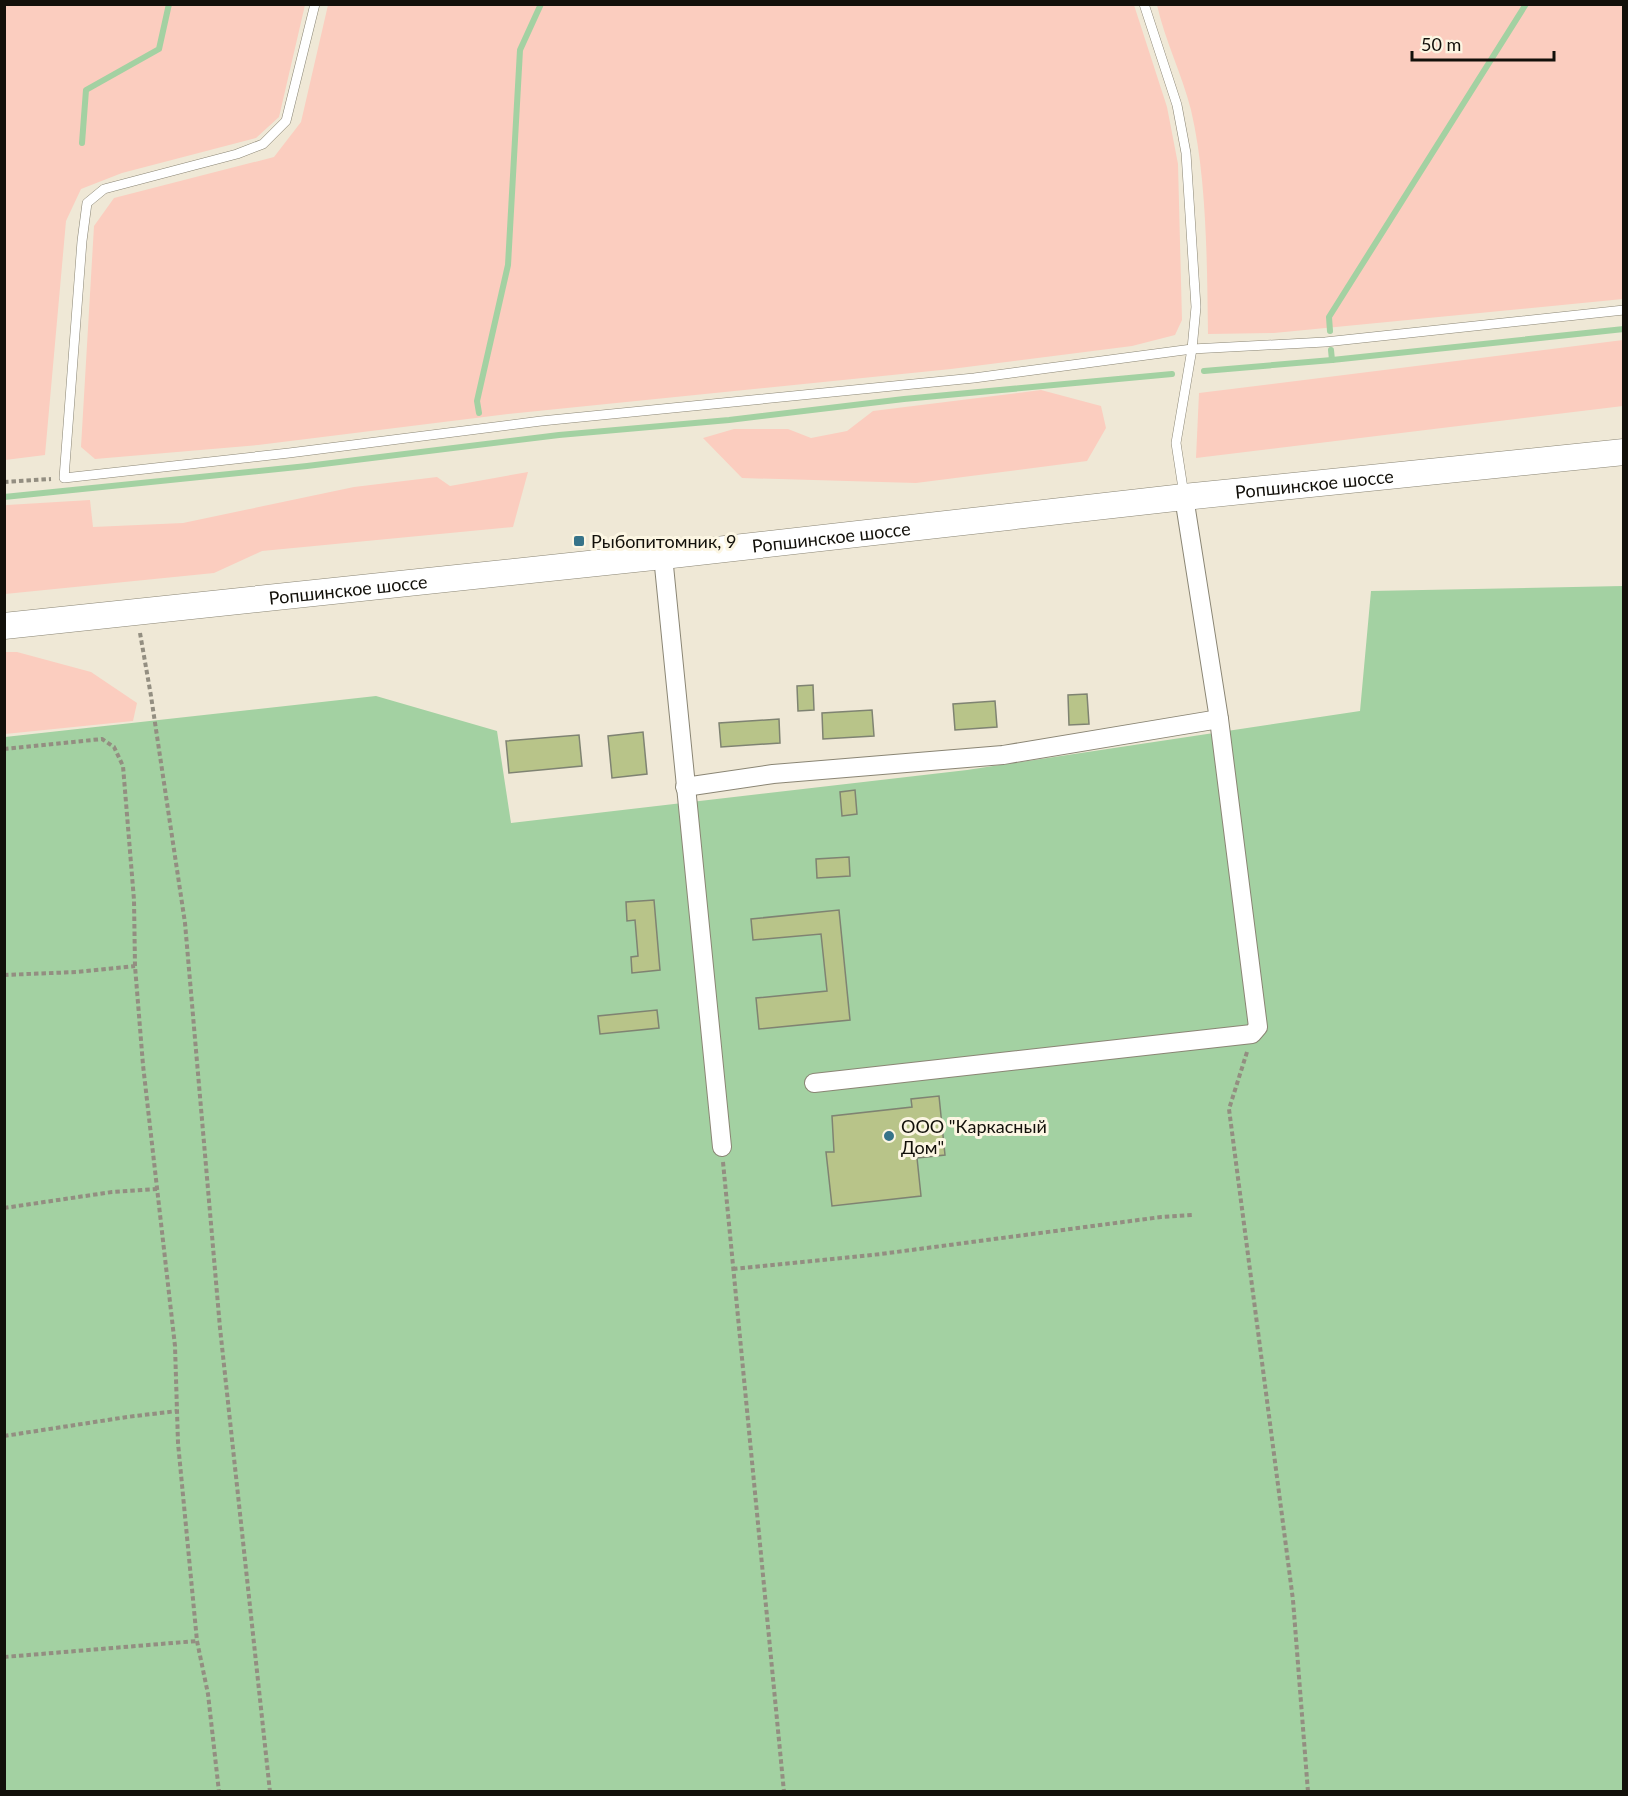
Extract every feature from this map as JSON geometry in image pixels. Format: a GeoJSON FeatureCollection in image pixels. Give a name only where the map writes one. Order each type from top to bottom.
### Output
{"type":"FeatureCollection","features":[{"type":"Feature","properties":{"kind":"main road","name":"Ропшинское шоссе"},"geometry":{"type":"LineString","coordinates":[[4,626],[663,556],[1184,497],[1623,452]]}},
{"type":"Feature","properties":{"kind":"street"},"geometry":{"type":"LineString","coordinates":[[814,1083],[1252,1034],[1258,1027],[1219,718],[1184,497]]}},
{"type":"Feature","properties":{"kind":"street"},"geometry":{"type":"LineString","coordinates":[[663,556],[722,1147]]}},
{"type":"Feature","properties":{"kind":"street"},"geometry":{"type":"LineString","coordinates":[[685,787],[772,774],[1003,755],[1219,718]]}},
{"type":"Feature","properties":{"kind":"lane"},"geometry":{"type":"LineString","coordinates":[[315,4],[286,121],[263,144],[237,154],[104,189],[87,204],[63,478],[541,422],[974,378],[1192,349],[1325,342],[1623,310]]}},
{"type":"Feature","properties":{"kind":"lane"},"geometry":{"type":"LineString","coordinates":[[1144,4],[1177,105],[1186,153],[1196,308],[1192,349],[1176,443],[1184,497]]}},
{"type":"Feature","properties":{"kind":"path"},"geometry":{"type":"LineString","coordinates":[[4,482],[63,478]]}},
{"type":"Feature","properties":{"kind":"path"},"geometry":{"type":"LineString","coordinates":[[136,611],[185,923],[220,1328],[270,1791]]}},
{"type":"Feature","properties":{"kind":"path"},"geometry":{"type":"LineString","coordinates":[[4,749],[102,739],[114,747],[123,766],[134,900],[135,966],[175,1346],[178,1443],[197,1641],[208,1694],[219,1791]]}},
{"type":"Feature","properties":{"kind":"path"},"geometry":{"type":"LineString","coordinates":[[4,975],[76,972],[135,966]]}},
{"type":"Feature","properties":{"kind":"path"},"geometry":{"type":"LineString","coordinates":[[1252,1034],[1229,1109],[1293,1600],[1308,1791]]}},
{"type":"Feature","properties":{"kind":"path"},"geometry":{"type":"LineString","coordinates":[[722,1147],[784,1791]]}},
{"type":"Feature","properties":{"kind":"path"},"geometry":{"type":"LineString","coordinates":[[4,1208],[112,1192],[157,1189]]}},
{"type":"Feature","properties":{"kind":"path"},"geometry":{"type":"LineString","coordinates":[[733,1269],[881,1254],[1161,1216],[1193,1215]]}},
{"type":"Feature","properties":{"kind":"path"},"geometry":{"type":"LineString","coordinates":[[4,1436],[177,1411]]}},
{"type":"Feature","properties":{"kind":"path"},"geometry":{"type":"LineString","coordinates":[[4,1657],[197,1641]]}},
{"type":"Feature","properties":{"kind":"shaded area"},"geometry":{"type":"Polygon","coordinates":[[[4,5],[305,5],[279,117],[256,138],[122,173],[81,189],[66,221],[45,455],[5,460],[4,5]]]}},
{"type":"Feature","properties":{"kind":"shaded area"},"geometry":{"type":"Polygon","coordinates":[[[328,5],[1134,5],[1167,107],[1178,164],[1182,320],[1175,335],[1132,346],[951,369],[508,414],[258,445],[95,459],[81,447],[94,226],[114,198],[274,157],[301,122],[328,5]]]}},
{"type":"Feature","properties":{"kind":"shaded area"},"geometry":{"type":"Polygon","coordinates":[[[1157,5],[1623,5],[1623,299],[1274,333],[1208,334],[1205,221],[1196,136],[1191,110],[1157,5]]]}},
{"type":"Feature","properties":{"kind":"shaded area"},"geometry":{"type":"Polygon","coordinates":[[[1623,340],[1623,406],[1196,458],[1199,393],[1623,340]]]}},
{"type":"Feature","properties":{"kind":"shaded area"},"geometry":{"type":"Polygon","coordinates":[[[1041,390],[1101,406],[1106,428],[1087,461],[916,483],[742,478],[703,438],[734,429],[788,429],[811,438],[847,431],[873,411],[1041,390]]]}},
{"type":"Feature","properties":{"kind":"shaded area"},"geometry":{"type":"Polygon","coordinates":[[[528,472],[513,527],[262,551],[214,573],[5,594],[4,506],[7,505],[90,500],[93,527],[183,523],[354,487],[437,477],[450,486],[528,472]]]}},
{"type":"Feature","properties":{"kind":"shaded area"},"geometry":{"type":"Polygon","coordinates":[[[1623,586],[1623,1791],[5,1791],[5,737],[376,696],[497,731],[511,823],[967,770],[1360,711],[1371,591],[1623,586]]]}},
{"type":"Feature","properties":{"kind":"shaded area"},"geometry":{"type":"Polygon","coordinates":[[[5,652],[17,652],[91,672],[137,703],[133,721],[5,734],[5,652]]]}},
{"type":"Feature","properties":{"kind":"building"},"geometry":{"type":"Polygon","coordinates":[[[813,685],[814,710],[798,711],[797,686],[813,685]]]}},
{"type":"Feature","properties":{"kind":"building"},"geometry":{"type":"Polygon","coordinates":[[[1087,694],[1089,724],[1069,725],[1068,695],[1087,694]]]}},
{"type":"Feature","properties":{"kind":"building"},"geometry":{"type":"Polygon","coordinates":[[[995,701],[997,727],[955,730],[953,704],[995,701]]]}},
{"type":"Feature","properties":{"kind":"building"},"geometry":{"type":"Polygon","coordinates":[[[872,710],[874,736],[823,739],[822,713],[872,710]]]}},
{"type":"Feature","properties":{"kind":"building"},"geometry":{"type":"Polygon","coordinates":[[[779,719],[780,743],[721,747],[719,723],[779,719]]]}},
{"type":"Feature","properties":{"kind":"building"},"geometry":{"type":"Polygon","coordinates":[[[643,732],[647,774],[612,778],[608,736],[643,732]]]}},
{"type":"Feature","properties":{"kind":"building"},"geometry":{"type":"Polygon","coordinates":[[[579,735],[582,766],[509,773],[506,741],[579,735]]]}},
{"type":"Feature","properties":{"kind":"building"},"geometry":{"type":"Polygon","coordinates":[[[855,790],[857,814],[842,816],[840,792],[855,790]]]}},
{"type":"Feature","properties":{"kind":"building"},"geometry":{"type":"Polygon","coordinates":[[[849,857],[850,876],[817,878],[816,859],[849,857]]]}},
{"type":"Feature","properties":{"kind":"building"},"geometry":{"type":"Polygon","coordinates":[[[654,900],[660,970],[632,973],[631,957],[638,956],[635,920],[627,921],[626,902],[654,900]]]}},
{"type":"Feature","properties":{"kind":"building"},"geometry":{"type":"Polygon","coordinates":[[[839,910],[850,1020],[759,1029],[756,998],[827,991],[821,934],[753,940],[751,919],[839,910]]]}},
{"type":"Feature","properties":{"kind":"building"},"geometry":{"type":"Polygon","coordinates":[[[657,1010],[659,1028],[600,1034],[598,1016],[657,1010]]]}},
{"type":"Feature","properties":{"kind":"building"},"geometry":{"type":"Polygon","coordinates":[[[939,1096],[945,1155],[917,1158],[921,1196],[832,1206],[826,1152],[834,1152],[832,1116],[912,1107],[911,1099],[939,1096]]]}},
{"type":"Feature","properties":{"kind":"waterway"},"geometry":{"type":"LineString","coordinates":[[82,143],[86,90],[159,49],[169,4]]}},
{"type":"Feature","properties":{"kind":"waterway"},"geometry":{"type":"LineString","coordinates":[[479,413],[477,401],[508,265],[520,50],[541,4]]}},
{"type":"Feature","properties":{"kind":"waterway"},"geometry":{"type":"LineString","coordinates":[[1330,331],[1329,317],[1526,4]]}},
{"type":"Feature","properties":{"kind":"waterway"},"geometry":{"type":"LineString","coordinates":[[1204,371],[1624,329]]}},
{"type":"Feature","properties":{"kind":"waterway"},"geometry":{"type":"LineString","coordinates":[[1331,350],[1332,360]]}},
{"type":"Feature","properties":{"kind":"waterway"},"geometry":{"type":"LineString","coordinates":[[4,497],[307,466],[559,435],[729,420],[904,399],[1172,374]]}},
{"type":"Feature","properties":{"kind":"place","name":"Рыбопитомник, 9"},"geometry":{"type":"Point","coordinates":[579,541]}},
{"type":"Feature","properties":{"kind":"place","name":"ООО \"Каркасный Дом\""},"geometry":{"type":"Point","coordinates":[889,1136]}}]}
